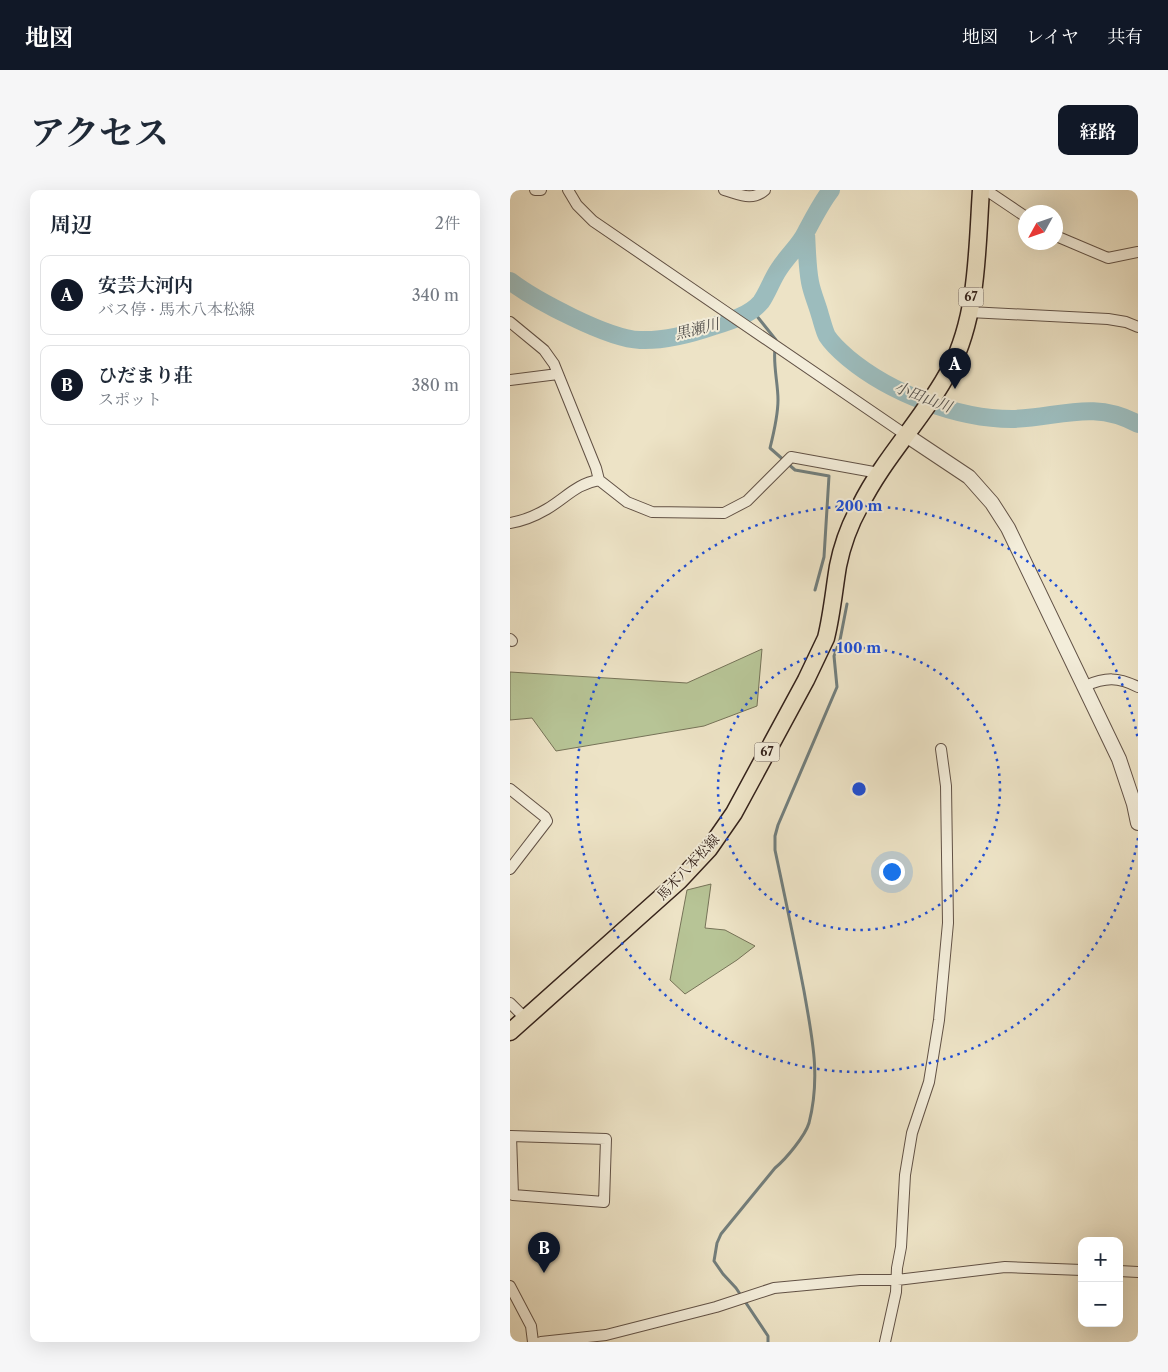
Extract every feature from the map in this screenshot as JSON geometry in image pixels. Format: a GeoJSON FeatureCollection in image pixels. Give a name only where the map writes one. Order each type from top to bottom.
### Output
{"type":"FeatureCollection","features":[{"type":"Feature","properties":{"kind":"main road","name":"馬木八本松線"},"geometry":{"type":"LineString","coordinates":[[510,1032],[679,881],[701,858],[729,821],[753,780],[826,638],[845,540],[860,505],[879,473],[950,370],[961,344],[969,312],[975,272],[981,190]]}},
{"type":"Feature","properties":{"kind":"street"},"geometry":{"type":"LineString","coordinates":[[535,190],[541,190]]}},
{"type":"Feature","properties":{"kind":"street"},"geometry":{"type":"LineString","coordinates":[[568,190],[577,205],[593,221],[969,477],[992,503],[1008,528],[1119,759],[1134,804],[1138,823]]}},
{"type":"Feature","properties":{"kind":"street"},"geometry":{"type":"LineString","coordinates":[[724,190],[751,197],[757,197],[765,190]]}},
{"type":"Feature","properties":{"kind":"street"},"geometry":{"type":"LineString","coordinates":[[986,190],[1018,212]]}},
{"type":"Feature","properties":{"kind":"street"},"geometry":{"type":"LineString","coordinates":[[1063,239],[1108,258],[1138,252]]}},
{"type":"Feature","properties":{"kind":"street"},"geometry":{"type":"LineString","coordinates":[[969,312],[1108,319],[1138,327]]}},
{"type":"Feature","properties":{"kind":"street"},"geometry":{"type":"LineString","coordinates":[[510,322],[544,350],[554,364],[596,468],[599,480],[627,502],[652,512],[724,513],[747,501],[791,456],[879,473]]}},
{"type":"Feature","properties":{"kind":"street"},"geometry":{"type":"LineString","coordinates":[[510,380],[558,374]]}},
{"type":"Feature","properties":{"kind":"street"},"geometry":{"type":"LineString","coordinates":[[510,523],[524,520],[547,508],[585,482],[599,480]]}},
{"type":"Feature","properties":{"kind":"street"},"geometry":{"type":"LineString","coordinates":[[1085,686],[1113,678],[1125,680],[1138,687]]}},
{"type":"Feature","properties":{"kind":"street"},"geometry":{"type":"LineString","coordinates":[[885,1342],[896,1292],[901,1248],[905,1175],[912,1133],[928,1082],[939,1020],[948,923],[946,786],[941,749]]}},
{"type":"Feature","properties":{"kind":"street"},"geometry":{"type":"LineString","coordinates":[[510,789],[544,817],[547,822],[510,869]]}},
{"type":"Feature","properties":{"kind":"street"},"geometry":{"type":"LineString","coordinates":[[510,1003],[525,1018]]}},
{"type":"Feature","properties":{"kind":"street"},"geometry":{"type":"LineString","coordinates":[[510,1136],[606,1139],[604,1202],[513,1195],[510,1136]]}},
{"type":"Feature","properties":{"kind":"street"},"geometry":{"type":"LineString","coordinates":[[541,1342],[606,1335],[731,1302],[774,1288],[860,1280],[897,1280],[1005,1267],[1078,1270]]}},
{"type":"Feature","properties":{"kind":"street"},"geometry":{"type":"LineString","coordinates":[[1123,1272],[1138,1272]]}},
{"type":"Feature","properties":{"kind":"street"},"geometry":{"type":"LineString","coordinates":[[510,1286],[531,1326],[533,1342]]}},
{"type":"Feature","properties":{"kind":"green space"},"geometry":{"type":"Polygon","coordinates":[[[762,649],[757,706],[704,726],[556,751],[532,718],[510,720],[510,672],[687,683],[762,649]]]}},
{"type":"Feature","properties":{"kind":"green space"},"geometry":{"type":"Polygon","coordinates":[[[711,884],[705,928],[725,930],[755,946],[685,994],[670,980],[687,890],[711,884]]]}},
{"type":"Feature","properties":{"kind":"waterway","name":"黒瀬川"},"geometry":{"type":"LineString","coordinates":[[510,281],[536,298],[572,317],[591,326],[626,338],[640,340],[659,339],[696,332],[739,317],[751,311],[761,302],[782,264],[803,237],[831,190]]}},
{"type":"Feature","properties":{"kind":"waterway","name":"小田山川"},"geometry":{"type":"LineString","coordinates":[[806,233],[810,282],[827,336],[848,358],[884,382],[925,402],[947,409],[991,418],[1029,418],[1090,411],[1122,417],[1138,424]]}},
{"type":"Feature","properties":{"kind":"waterway"},"geometry":{"type":"LineString","coordinates":[[752,310],[776,340],[775,342]]}},
{"type":"Feature","properties":{"kind":"waterway"},"geometry":{"type":"LineString","coordinates":[[775,348],[778,406],[770,448],[795,470],[829,476],[824,557],[815,590]]}},
{"type":"Feature","properties":{"kind":"waterway"},"geometry":{"type":"LineString","coordinates":[[768,1342],[768,1336],[736,1288],[714,1261],[717,1243],[721,1234],[799,1141],[807,1128],[813,1106],[815,1073],[812,1041],[801,973],[775,850],[775,836],[837,687],[834,656],[840,640],[847,604]]}},
{"type":"Feature","properties":{"kind":"place","name":"安芸大河内"},"geometry":{"type":"Point","coordinates":[955,389]}},
{"type":"Feature","properties":{"kind":"place","name":"ひだまり荘"},"geometry":{"type":"Point","coordinates":[544,1273]}}]}
